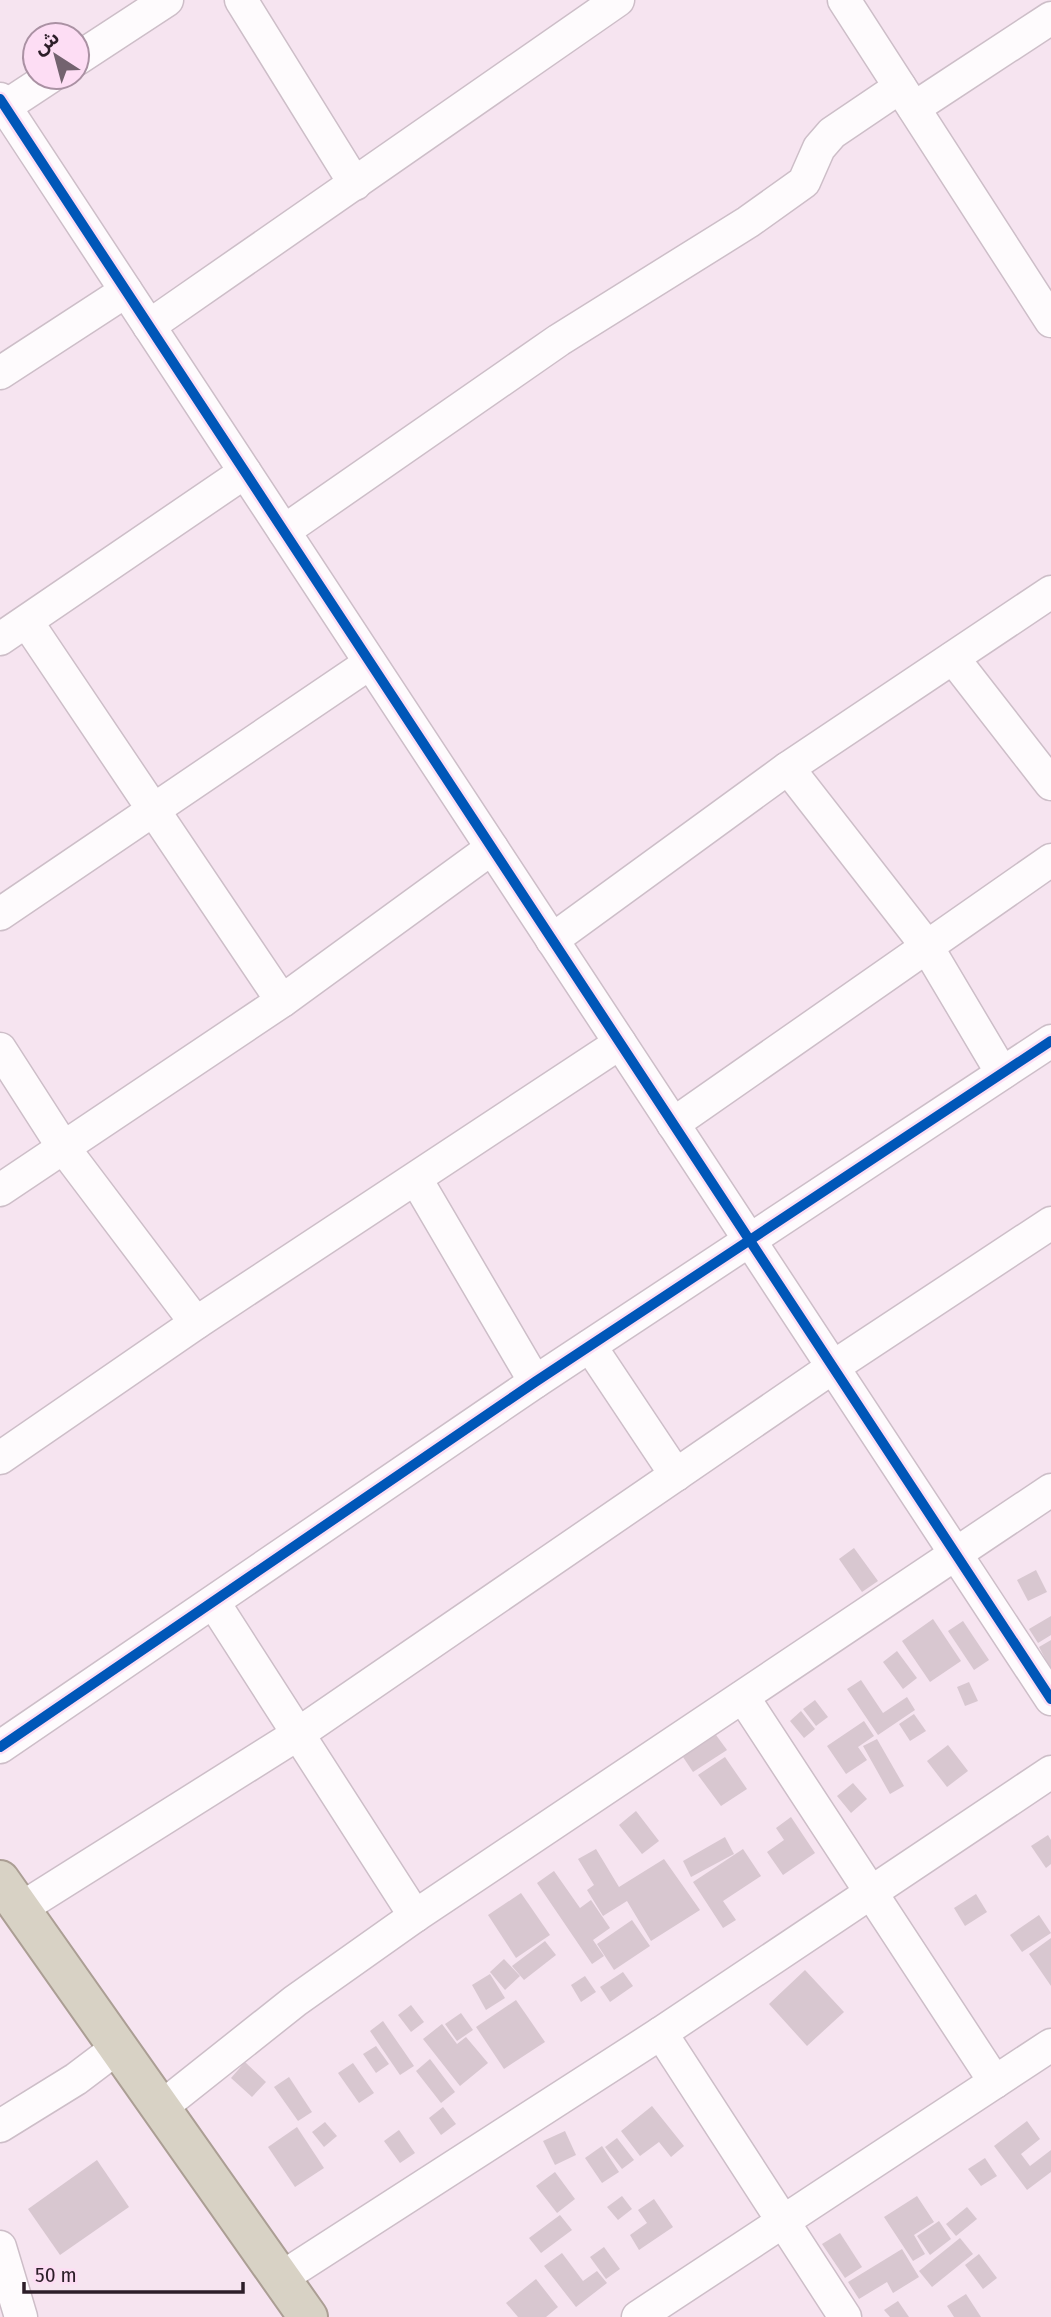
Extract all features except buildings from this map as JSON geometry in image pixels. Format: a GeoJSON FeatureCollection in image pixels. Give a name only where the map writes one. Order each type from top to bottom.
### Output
{"type":"FeatureCollection","features":[{"type":"Feature","properties":{"kind":"highway"},"geometry":{"type":"LineString","coordinates":[[10,1895],[307,2317]]}},
{"type":"Feature","properties":{"kind":"street"},"geometry":{"type":"LineString","coordinates":[[91,51],[167,0]]}},
{"type":"Feature","properties":{"kind":"street"},"geometry":{"type":"LineString","coordinates":[[241,0],[355,184]]}},
{"type":"Feature","properties":{"kind":"street"},"geometry":{"type":"LineString","coordinates":[[149,326],[618,0]]}},
{"type":"Feature","properties":{"kind":"street"},"geometry":{"type":"LineString","coordinates":[[844,0],[907,98],[1042,289],[1051,321]]}},
{"type":"Feature","properties":{"kind":"street"},"geometry":{"type":"LineString","coordinates":[[284,531],[559,341],[748,222],[804,182],[819,148],[832,133],[907,98],[1051,18]]}},
{"type":"Feature","properties":{"kind":"street"},"geometry":{"type":"LineString","coordinates":[[26,91],[2,105],[1051,1699]]}},
{"type":"Feature","properties":{"kind":"street"},"geometry":{"type":"LineString","coordinates":[[0,373],[127,292]]}},
{"type":"Feature","properties":{"kind":"street"},"geometry":{"type":"LineString","coordinates":[[0,639],[245,472]]}},
{"type":"Feature","properties":{"kind":"street"},"geometry":{"type":"LineString","coordinates":[[552,940],[788,768],[1051,592]]}},
{"type":"Feature","properties":{"kind":"street"},"geometry":{"type":"LineString","coordinates":[[27,622],[282,1001]]}},
{"type":"Feature","properties":{"kind":"street"},"geometry":{"type":"LineString","coordinates":[[953,658],[1051,784]]}},
{"type":"Feature","properties":{"kind":"street"},"geometry":{"type":"LineString","coordinates":[[0,914],[370,663]]}},
{"type":"Feature","properties":{"kind":"street"},"geometry":{"type":"LineString","coordinates":[[788,768],[926,945],[1002,1073]]}},
{"type":"Feature","properties":{"kind":"street"},"geometry":{"type":"LineString","coordinates":[[0,1190],[282,1001],[492,848]]}},
{"type":"Feature","properties":{"kind":"street"},"geometry":{"type":"LineString","coordinates":[[673,1124],[1051,860]]}},
{"type":"Feature","properties":{"kind":"street"},"geometry":{"type":"LineString","coordinates":[[0,1747],[535,1382],[751,1242],[1051,1041]]}},
{"type":"Feature","properties":{"kind":"street"},"geometry":{"type":"LineString","coordinates":[[0,1458],[196,1323],[620,1043]]}},
{"type":"Feature","properties":{"kind":"street"},"geometry":{"type":"LineString","coordinates":[[0,1049],[63,1147],[196,1323]]}},
{"type":"Feature","properties":{"kind":"street"},"geometry":{"type":"LineString","coordinates":[[416,1179],[535,1382]]}},
{"type":"Feature","properties":{"kind":"street"},"geometry":{"type":"LineString","coordinates":[[10,1895],[298,1734],[833,1367],[1051,1223]]}},
{"type":"Feature","properties":{"kind":"street"},"geometry":{"type":"LineString","coordinates":[[590,1346],[676,1475]]}},
{"type":"Feature","properties":{"kind":"street"},"geometry":{"type":"LineString","coordinates":[[159,2109],[296,2001],[415,1916],[1051,1490]]}},
{"type":"Feature","properties":{"kind":"street"},"geometry":{"type":"LineString","coordinates":[[214,1603],[415,1916]]}},
{"type":"Feature","properties":{"kind":"street"},"geometry":{"type":"LineString","coordinates":[[743,1697],[995,2082]]}},
{"type":"Feature","properties":{"kind":"street"},"geometry":{"type":"LineString","coordinates":[[281,2278],[661,2033],[1051,1772]]}},
{"type":"Feature","properties":{"kind":"street"},"geometry":{"type":"LineString","coordinates":[[661,2033],[845,2317]]}},
{"type":"Feature","properties":{"kind":"street"},"geometry":{"type":"LineString","coordinates":[[638,2317],[1051,2045]]}},
{"type":"Feature","properties":{"kind":"street"},"geometry":{"type":"LineString","coordinates":[[0,2126],[76,2079],[117,2048]]}},
{"type":"Feature","properties":{"kind":"street"},"geometry":{"type":"LineString","coordinates":[[0,2248],[21,2317]]}},
{"type":"Feature","properties":{"kind":"cycle path"},"geometry":{"type":"LineString","coordinates":[[0,99],[1051,1699]]}},
{"type":"Feature","properties":{"kind":"cycle path"},"geometry":{"type":"LineString","coordinates":[[0,1747],[535,1382],[1051,1041]]}}]}
